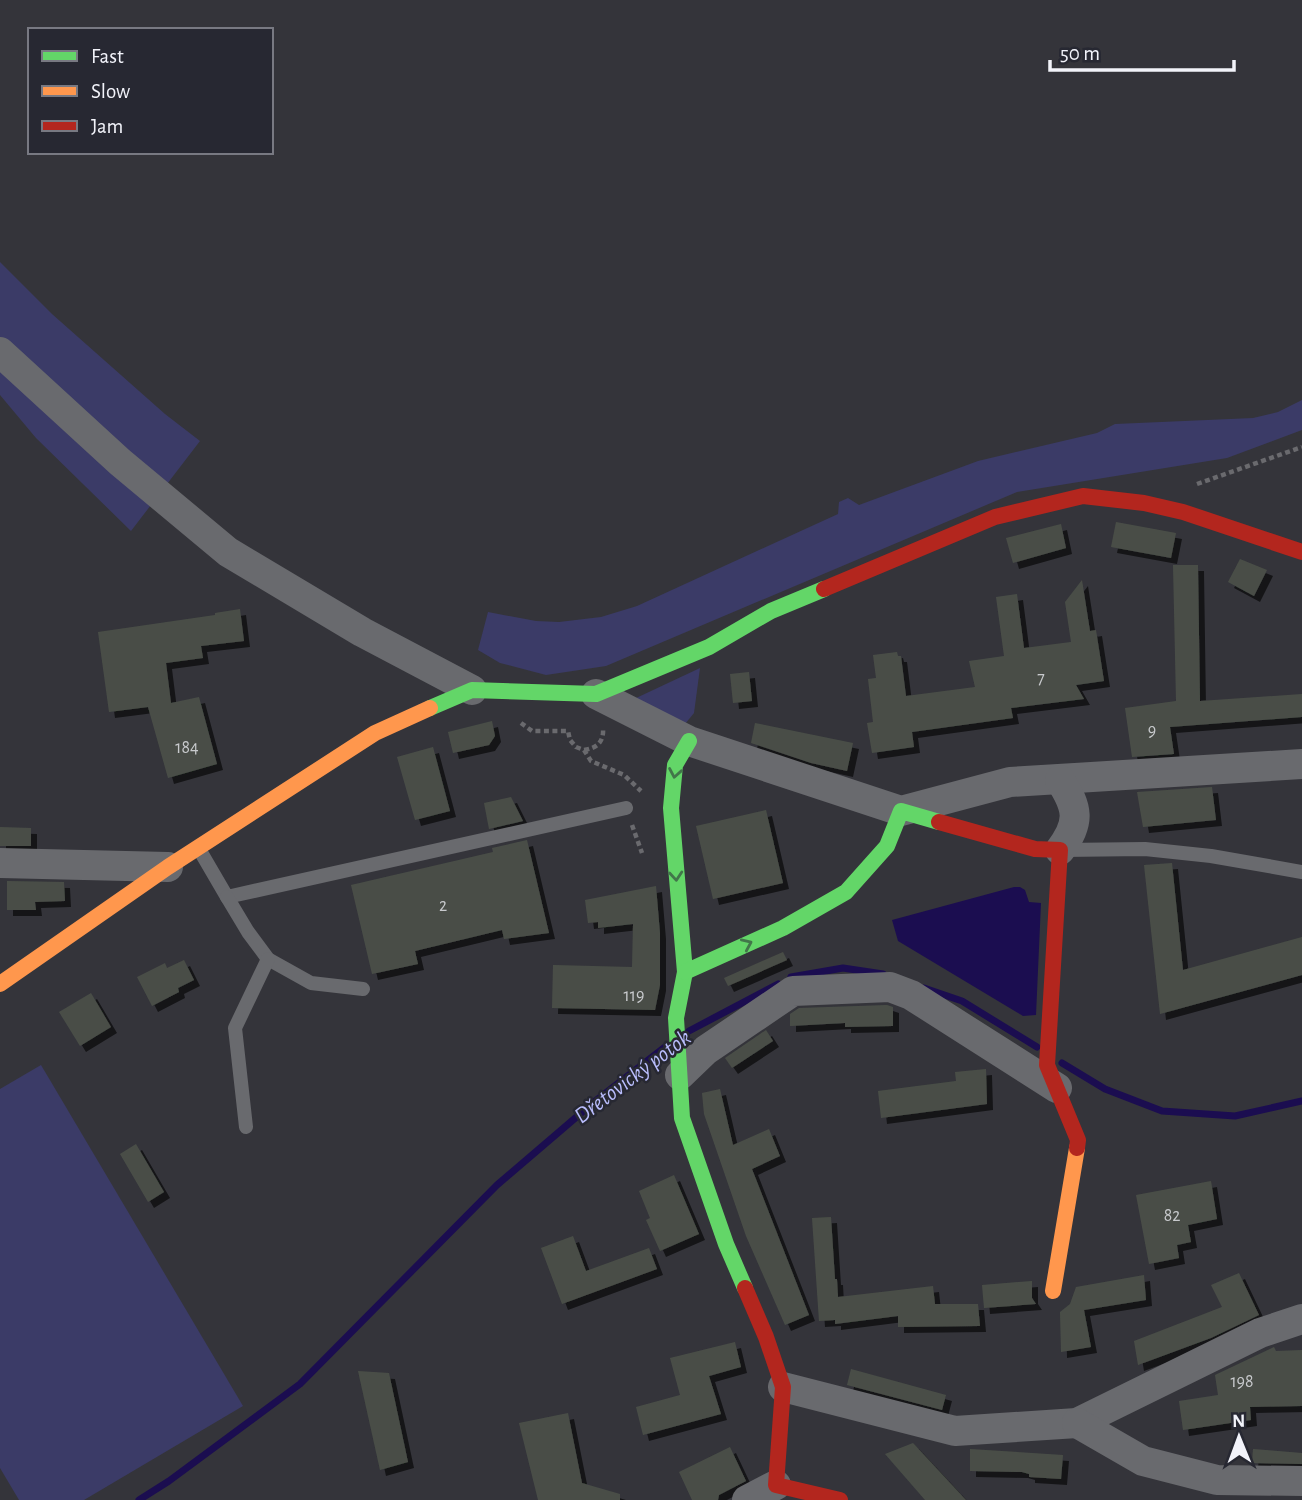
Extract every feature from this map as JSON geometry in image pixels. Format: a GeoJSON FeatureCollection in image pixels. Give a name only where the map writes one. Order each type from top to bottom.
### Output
{"type":"FeatureCollection","features":[{"type":"Feature","properties":{"kind":"street"},"geometry":{"type":"LineString","coordinates":[[0,352],[120,462],[228,552],[362,632],[472,690],[597,707],[689,741],[901,811],[1035,849],[1060,850]]}},
{"type":"Feature","properties":{"kind":"street"},"geometry":{"type":"LineString","coordinates":[[597,707],[771,611],[995,517],[1083,496],[1144,503],[1183,512],[1302,552]]}},
{"type":"Feature","properties":{"kind":"street"},"geometry":{"type":"LineString","coordinates":[[0,984],[168,867],[375,733],[472,690]]}},
{"type":"Feature","properties":{"kind":"street"},"geometry":{"type":"LineString","coordinates":[[689,741],[675,765],[671,808],[685,972],[676,1018],[682,1118],[726,1244],[766,1337],[783,1387],[775,1492]]}},
{"type":"Feature","properties":{"kind":"street"},"geometry":{"type":"LineString","coordinates":[[901,811],[1010,782],[1302,764]]}},
{"type":"Feature","properties":{"kind":"street"},"geometry":{"type":"LineString","coordinates":[[1053,1290],[1078,1140],[1047,1065],[1060,850],[1073,833],[1074,801],[1060,780]]}},
{"type":"Feature","properties":{"kind":"street"},"geometry":{"type":"LineString","coordinates":[[685,972],[783,928],[846,892],[887,846],[901,811]]}},
{"type":"Feature","properties":{"kind":"street"},"geometry":{"type":"LineString","coordinates":[[0,863],[168,867]]}},
{"type":"Feature","properties":{"kind":"street"},"geometry":{"type":"LineString","coordinates":[[679,1064],[706,1050],[793,990],[890,987],[911,995],[1057,1088]]}},
{"type":"Feature","properties":{"kind":"street"},"geometry":{"type":"LineString","coordinates":[[783,1387],[955,1431],[1077,1423],[1260,1333],[1302,1319]]}},
{"type":"Feature","properties":{"kind":"street"},"geometry":{"type":"LineString","coordinates":[[1077,1423],[1143,1461],[1217,1480],[1302,1481]]}},
{"type":"Feature","properties":{"kind":"street"},"geometry":{"type":"LineString","coordinates":[[747,1500],[775,1492],[840,1500]]}},
{"type":"Feature","properties":{"kind":"lane"},"geometry":{"type":"LineString","coordinates":[[227,897],[626,808]]}},
{"type":"Feature","properties":{"kind":"lane"},"geometry":{"type":"LineString","coordinates":[[198,848],[248,932],[268,959],[311,984],[363,989]]}},
{"type":"Feature","properties":{"kind":"lane"},"geometry":{"type":"LineString","coordinates":[[1060,850],[1145,849],[1211,856],[1302,872]]}},
{"type":"Feature","properties":{"kind":"lane"},"geometry":{"type":"LineString","coordinates":[[246,1127],[235,1028],[268,959]]}},
{"type":"Feature","properties":{"kind":"path"},"geometry":{"type":"LineString","coordinates":[[1192,485],[1302,447]]}},
{"type":"Feature","properties":{"kind":"path"},"geometry":{"type":"LineString","coordinates":[[570,723],[569,740],[584,750],[593,749],[600,744],[603,736],[597,707]]}},
{"type":"Feature","properties":{"kind":"path"},"geometry":{"type":"LineString","coordinates":[[518,720],[532,731],[568,731]]}},
{"type":"Feature","properties":{"kind":"path"},"geometry":{"type":"LineString","coordinates":[[584,750],[590,761],[624,775],[649,797],[653,808],[671,808]]}},
{"type":"Feature","properties":{"kind":"path"},"geometry":{"type":"LineString","coordinates":[[626,808],[642,854],[651,853]]}},
{"type":"Feature","properties":{"kind":"shaded area"},"geometry":{"type":"Polygon","coordinates":[[[0,262],[52,314],[165,414],[200,441],[131,531],[36,438],[0,395],[0,262]]]}},
{"type":"Feature","properties":{"kind":"shaded area"},"geometry":{"type":"Polygon","coordinates":[[[1302,400],[1302,430],[1227,458],[1017,492],[606,666],[546,675],[500,663],[478,650],[488,612],[536,621],[559,622],[601,617],[637,606],[838,514],[839,502],[848,498],[859,505],[978,461],[1097,433],[1115,424],[1253,418],[1278,412],[1302,400]]]}},
{"type":"Feature","properties":{"kind":"shaded area"},"geometry":{"type":"Polygon","coordinates":[[[700,668],[694,713],[685,724],[634,699],[700,668]]]}},
{"type":"Feature","properties":{"kind":"shaded area"},"geometry":{"type":"Polygon","coordinates":[[[1014,887],[1025,890],[1029,902],[1041,903],[1036,1015],[1023,1016],[898,941],[892,920],[1014,887]]]}},
{"type":"Feature","properties":{"kind":"shaded area"},"geometry":{"type":"Polygon","coordinates":[[[41,1065],[243,1406],[84,1500],[19,1500],[0,1468],[0,1089],[41,1065]]]}},
{"type":"Feature","properties":{"kind":"building"},"geometry":{"type":"Polygon","coordinates":[[[1116,522],[1176,533],[1171,558],[1111,547],[1116,522]]]}},
{"type":"Feature","properties":{"kind":"building"},"geometry":{"type":"Polygon","coordinates":[[[1061,524],[1066,548],[1013,563],[1006,538],[1061,524]]]}},
{"type":"Feature","properties":{"kind":"building"},"geometry":{"type":"Polygon","coordinates":[[[1240,559],[1267,570],[1254,596],[1228,582],[1240,559]]]}},
{"type":"Feature","properties":{"kind":"building"},"geometry":{"type":"Polygon","coordinates":[[[1173,565],[1198,565],[1200,701],[1302,694],[1302,717],[1170,727],[1174,754],[1132,757],[1125,708],[1176,701],[1173,565]]]}},
{"type":"Feature","properties":{"kind":"building"},"geometry":{"type":"Polygon","coordinates":[[[1082,580],[1090,631],[1096,630],[1104,681],[1076,685],[1084,699],[1011,708],[1013,718],[912,732],[914,747],[872,753],[867,723],[873,722],[868,679],[876,678],[873,655],[897,652],[898,656],[901,656],[906,696],[975,687],[969,661],[1004,656],[996,597],[1017,594],[1024,648],[1071,642],[1065,602],[1082,580]]]}},
{"type":"Feature","properties":{"kind":"building"},"geometry":{"type":"Polygon","coordinates":[[[240,609],[244,641],[201,646],[203,658],[166,663],[171,703],[199,697],[217,764],[168,778],[148,707],[109,712],[98,632],[240,609]]]}},
{"type":"Feature","properties":{"kind":"building"},"geometry":{"type":"Polygon","coordinates":[[[749,672],[752,701],[733,703],[730,674],[749,672]]]}},
{"type":"Feature","properties":{"kind":"building"},"geometry":{"type":"Polygon","coordinates":[[[492,721],[495,736],[489,745],[453,753],[448,732],[492,721]]]}},
{"type":"Feature","properties":{"kind":"building"},"geometry":{"type":"Polygon","coordinates":[[[755,723],[853,743],[847,771],[811,763],[751,743],[755,723]]]}},
{"type":"Feature","properties":{"kind":"building"},"geometry":{"type":"Polygon","coordinates":[[[433,747],[450,811],[415,820],[397,757],[433,747]]]}},
{"type":"Feature","properties":{"kind":"building"},"geometry":{"type":"Polygon","coordinates":[[[1212,787],[1216,820],[1143,827],[1137,792],[1212,787]]]}},
{"type":"Feature","properties":{"kind":"building"},"geometry":{"type":"Polygon","coordinates":[[[511,797],[523,821],[489,829],[484,803],[511,797]]]}},
{"type":"Feature","properties":{"kind":"building"},"geometry":{"type":"Polygon","coordinates":[[[766,810],[783,883],[713,899],[696,826],[766,810]]]}},
{"type":"Feature","properties":{"kind":"building"},"geometry":{"type":"Polygon","coordinates":[[[0,827],[31,828],[31,846],[0,846],[0,827]]]}},
{"type":"Feature","properties":{"kind":"building"},"geometry":{"type":"Polygon","coordinates":[[[527,840],[549,933],[504,939],[502,930],[415,951],[418,964],[372,974],[351,885],[493,852],[492,848],[527,840]]]}},
{"type":"Feature","properties":{"kind":"building"},"geometry":{"type":"Polygon","coordinates":[[[1172,863],[1183,970],[1302,937],[1302,975],[1160,1014],[1144,865],[1172,863]]]}},
{"type":"Feature","properties":{"kind":"building"},"geometry":{"type":"Polygon","coordinates":[[[7,881],[64,882],[65,901],[35,902],[36,910],[7,910],[7,881]]]}},
{"type":"Feature","properties":{"kind":"building"},"geometry":{"type":"Polygon","coordinates":[[[656,886],[660,985],[655,1010],[552,1008],[553,965],[632,967],[633,924],[598,928],[598,922],[588,923],[585,900],[656,886]]]}},
{"type":"Feature","properties":{"kind":"building"},"geometry":{"type":"Polygon","coordinates":[[[783,952],[787,960],[728,986],[724,978],[783,952]]]}},
{"type":"Feature","properties":{"kind":"building"},"geometry":{"type":"Polygon","coordinates":[[[184,960],[194,980],[178,988],[179,992],[152,1006],[137,977],[165,963],[167,968],[184,960]]]}},
{"type":"Feature","properties":{"kind":"building"},"geometry":{"type":"Polygon","coordinates":[[[91,993],[111,1027],[80,1046],[59,1012],[91,993]]]}},
{"type":"Feature","properties":{"kind":"building"},"geometry":{"type":"Polygon","coordinates":[[[893,1007],[893,1026],[845,1027],[845,1023],[790,1026],[790,1014],[799,1008],[893,1007]]]}},
{"type":"Feature","properties":{"kind":"building"},"geometry":{"type":"Polygon","coordinates":[[[766,1030],[773,1041],[732,1068],[725,1058],[766,1030]]]}},
{"type":"Feature","properties":{"kind":"building"},"geometry":{"type":"Polygon","coordinates":[[[986,1069],[987,1104],[881,1118],[878,1091],[956,1081],[955,1072],[986,1069]]]}},
{"type":"Feature","properties":{"kind":"building"},"geometry":{"type":"Polygon","coordinates":[[[720,1089],[733,1145],[769,1129],[780,1156],[752,1169],[809,1315],[785,1325],[746,1236],[704,1114],[702,1093],[720,1089]]]}},
{"type":"Feature","properties":{"kind":"building"},"geometry":{"type":"Polygon","coordinates":[[[136,1144],[164,1192],[148,1202],[120,1154],[136,1144]]]}},
{"type":"Feature","properties":{"kind":"building"},"geometry":{"type":"Polygon","coordinates":[[[674,1175],[699,1234],[660,1251],[646,1220],[650,1218],[639,1191],[674,1175]]]}},
{"type":"Feature","properties":{"kind":"building"},"geometry":{"type":"Polygon","coordinates":[[[1211,1181],[1217,1219],[1188,1225],[1191,1242],[1177,1245],[1179,1258],[1149,1264],[1136,1195],[1211,1181]]]}},
{"type":"Feature","properties":{"kind":"building"},"geometry":{"type":"Polygon","coordinates":[[[831,1217],[838,1297],[933,1286],[935,1304],[978,1304],[980,1326],[898,1327],[898,1316],[835,1324],[835,1320],[819,1321],[812,1218],[831,1217]]]}},
{"type":"Feature","properties":{"kind":"building"},"geometry":{"type":"Polygon","coordinates":[[[573,1236],[586,1271],[649,1248],[657,1269],[562,1304],[541,1248],[573,1236]]]}},
{"type":"Feature","properties":{"kind":"building"},"geometry":{"type":"Polygon","coordinates":[[[1239,1273],[1259,1315],[1211,1338],[1138,1365],[1134,1341],[1222,1307],[1211,1285],[1239,1273]]]}},
{"type":"Feature","properties":{"kind":"building"},"geometry":{"type":"Polygon","coordinates":[[[1144,1275],[1146,1300],[1084,1310],[1091,1347],[1061,1352],[1060,1312],[1070,1304],[1076,1287],[1144,1275]]]}},
{"type":"Feature","properties":{"kind":"building"},"geometry":{"type":"Polygon","coordinates":[[[1032,1281],[1032,1298],[1036,1304],[984,1308],[982,1285],[1032,1281]]]}},
{"type":"Feature","properties":{"kind":"building"},"geometry":{"type":"Polygon","coordinates":[[[735,1342],[741,1367],[709,1376],[721,1414],[643,1435],[636,1407],[680,1395],[670,1358],[735,1342]]]}},
{"type":"Feature","properties":{"kind":"building"},"geometry":{"type":"Polygon","coordinates":[[[1274,1347],[1276,1351],[1302,1350],[1302,1406],[1250,1407],[1251,1420],[1183,1430],[1179,1401],[1218,1395],[1215,1375],[1274,1347]]]}},
{"type":"Feature","properties":{"kind":"building"},"geometry":{"type":"Polygon","coordinates":[[[851,1369],[946,1395],[942,1410],[847,1385],[851,1369]]]}},
{"type":"Feature","properties":{"kind":"building"},"geometry":{"type":"Polygon","coordinates":[[[358,1371],[389,1373],[408,1462],[380,1470],[358,1371]]]}},
{"type":"Feature","properties":{"kind":"building"},"geometry":{"type":"Polygon","coordinates":[[[568,1413],[582,1483],[620,1494],[620,1500],[538,1500],[519,1423],[568,1413]]]}},
{"type":"Feature","properties":{"kind":"building"},"geometry":{"type":"Polygon","coordinates":[[[913,1443],[966,1500],[925,1500],[885,1454],[913,1443]]]}},
{"type":"Feature","properties":{"kind":"building"},"geometry":{"type":"Polygon","coordinates":[[[730,1447],[746,1481],[719,1495],[718,1500],[692,1500],[679,1472],[730,1447]]]}},
{"type":"Feature","properties":{"kind":"building"},"geometry":{"type":"Polygon","coordinates":[[[970,1449],[1063,1455],[1061,1479],[1029,1477],[1029,1474],[1022,1472],[970,1471],[970,1449]]]}},
{"type":"Feature","properties":{"kind":"building"},"geometry":{"type":"Polygon","coordinates":[[[1253,1449],[1302,1453],[1302,1464],[1252,1463],[1253,1449]]]}},
{"type":"Feature","properties":{"kind":"waterway","name":"Dřetovický potok"},"geometry":{"type":"LineString","coordinates":[[791,977],[843,968],[883,974]]}},
{"type":"Feature","properties":{"kind":"waterway","name":"Dřetovický potok"},"geometry":{"type":"LineString","coordinates":[[689,1031],[778,984]]}},
{"type":"Feature","properties":{"kind":"waterway","name":"Dřetovický potok"},"geometry":{"type":"LineString","coordinates":[[924,988],[962,1001],[1037,1047]]}},
{"type":"Feature","properties":{"kind":"waterway","name":"Dřetovický potok"},"geometry":{"type":"LineString","coordinates":[[139,1500],[169,1481],[300,1384],[497,1185],[594,1102],[665,1047]]}},
{"type":"Feature","properties":{"kind":"waterway","name":"Dřetovický potok"},"geometry":{"type":"LineString","coordinates":[[1062,1063],[1105,1089],[1162,1111],[1235,1116],[1302,1101]]}},
{"type":"Feature","properties":{"kind":"traffic: fast"},"geometry":{"type":"LineString","coordinates":[[430,708],[472,690],[596,694],[709,647],[771,611],[824,589]]}},
{"type":"Feature","properties":{"kind":"traffic: fast"},"geometry":{"type":"LineString","coordinates":[[689,741],[675,765],[671,808],[685,972],[676,1018],[682,1118],[726,1244],[745,1288]]}},
{"type":"Feature","properties":{"kind":"traffic: fast"},"geometry":{"type":"LineString","coordinates":[[685,972],[783,928],[846,892],[887,846],[901,811],[939,822]]}},
{"type":"Feature","properties":{"kind":"traffic: slow"},"geometry":{"type":"LineString","coordinates":[[0,984],[168,867],[375,733],[430,708]]}},
{"type":"Feature","properties":{"kind":"traffic: slow"},"geometry":{"type":"LineString","coordinates":[[1053,1291],[1077,1148]]}},
{"type":"Feature","properties":{"kind":"traffic: jam"},"geometry":{"type":"LineString","coordinates":[[824,589],[995,517],[1083,496],[1144,503],[1183,512],[1302,552]]}},
{"type":"Feature","properties":{"kind":"traffic: jam"},"geometry":{"type":"LineString","coordinates":[[939,822],[1035,849],[1060,850],[1047,1065],[1078,1140],[1077,1148]]}},
{"type":"Feature","properties":{"kind":"traffic: jam"},"geometry":{"type":"LineString","coordinates":[[745,1288],[783,1387],[776,1485],[840,1500]]}}]}
